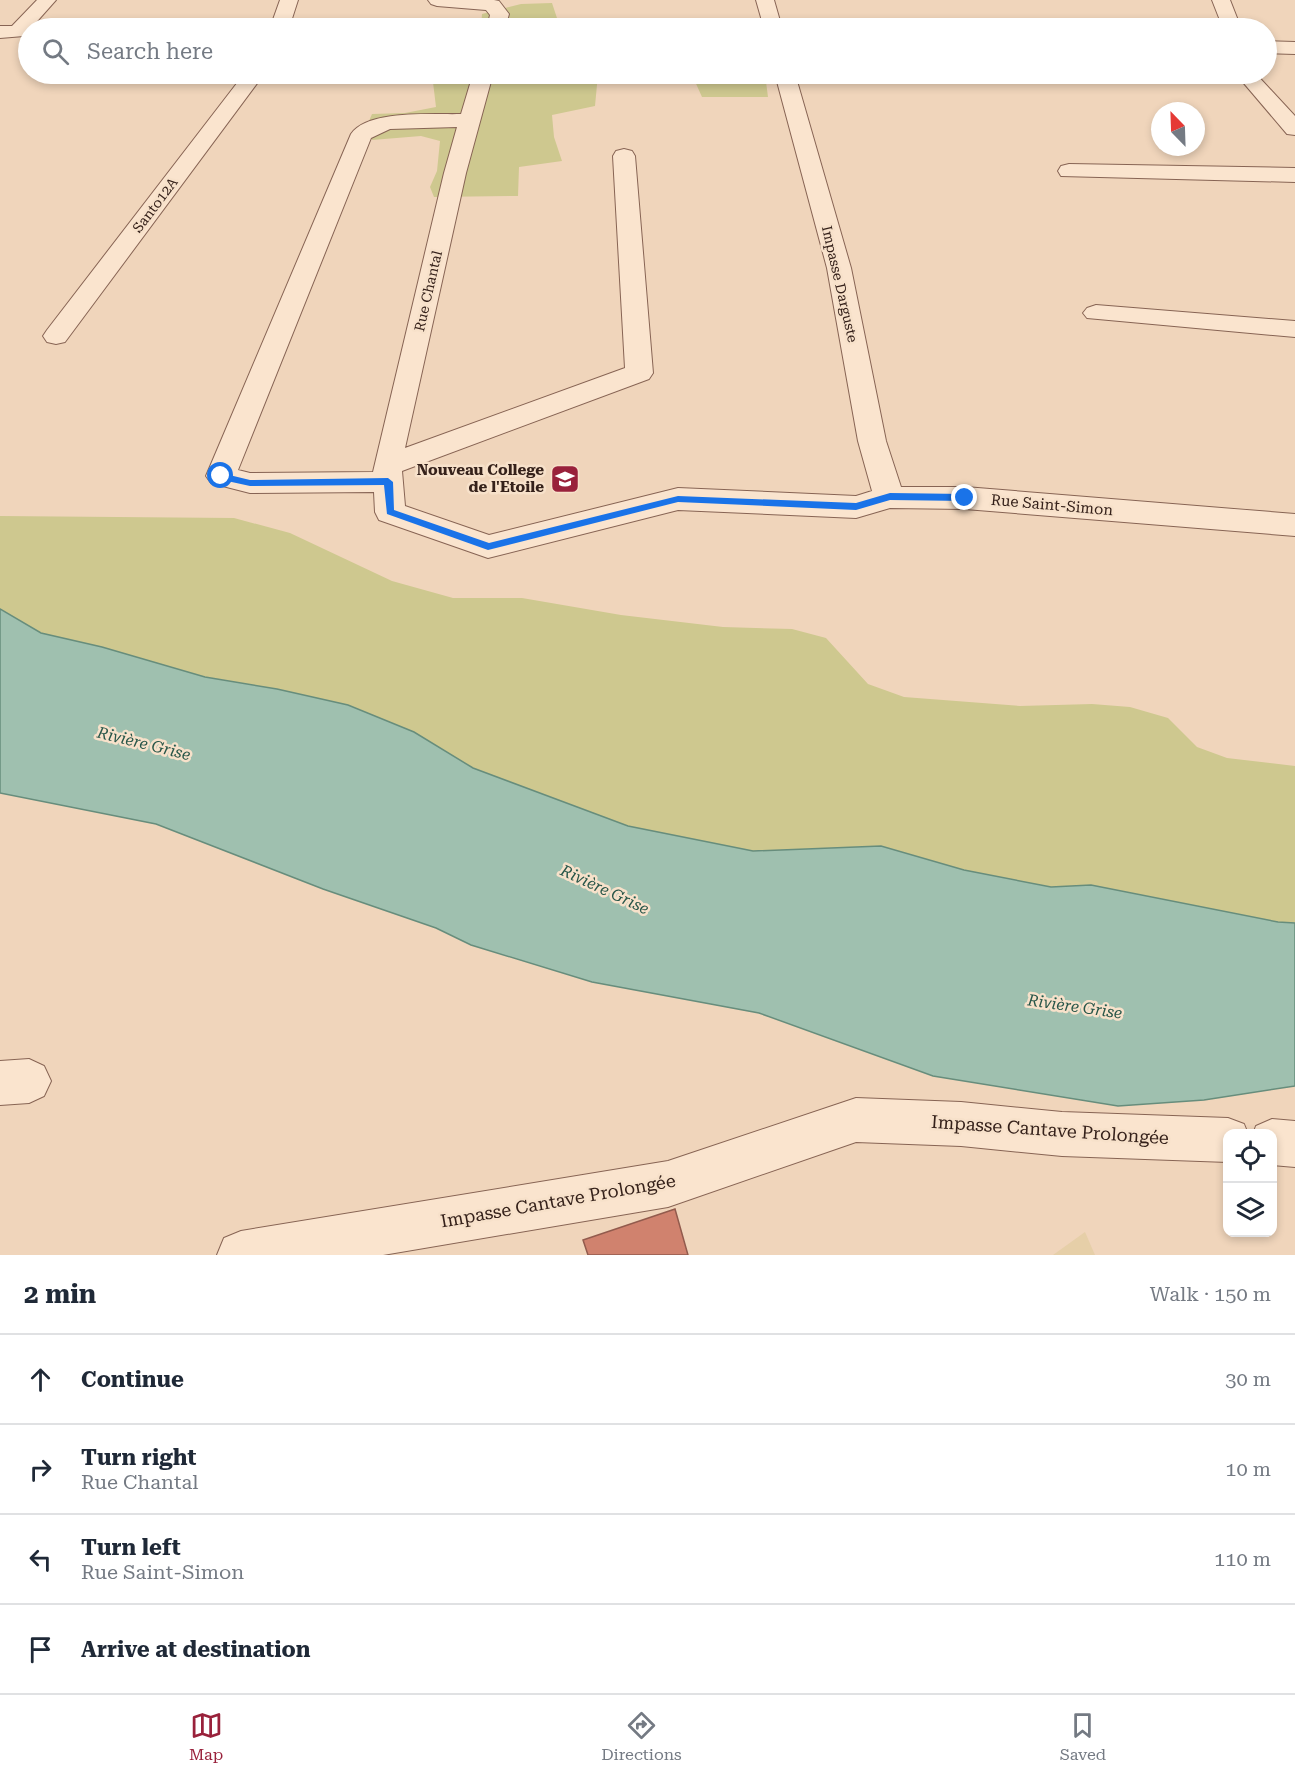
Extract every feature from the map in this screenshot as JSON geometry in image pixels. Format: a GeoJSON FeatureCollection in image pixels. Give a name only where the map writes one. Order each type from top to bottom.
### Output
{"type":"FeatureCollection","features":[{"type":"Feature","properties":{"kind":"street"},"geometry":{"type":"LineString","coordinates":[[30,18],[47,0]]}},
{"type":"Feature","properties":{"kind":"street"},"geometry":{"type":"LineString","coordinates":[[283,18],[289,0]]}},
{"type":"Feature","properties":{"kind":"street"},"geometry":{"type":"LineString","coordinates":[[437,0],[492,5],[500,14],[499,18]]}},
{"type":"Feature","properties":{"kind":"street"},"geometry":{"type":"LineString","coordinates":[[765,0],[770,18]]}},
{"type":"Feature","properties":{"kind":"street"},"geometry":{"type":"LineString","coordinates":[[1221,0],[1228,18]]}},
{"type":"Feature","properties":{"kind":"street"},"geometry":{"type":"LineString","coordinates":[[0,32],[18,31]]}},
{"type":"Feature","properties":{"kind":"street"},"geometry":{"type":"LineString","coordinates":[[1277,47],[1295,48]]}},
{"type":"Feature","properties":{"kind":"street","name":"Santo12A"},"geometry":{"type":"LineString","coordinates":[[56,336],[246,84]]}},
{"type":"Feature","properties":{"kind":"street","name":"Rue Chantal"},"geometry":{"type":"LineString","coordinates":[[390,512],[388,474],[455,173],[480,84]]}},
{"type":"Feature","properties":{"kind":"street","name":"Impasse Darguste"},"geometry":{"type":"LineString","coordinates":[[788,84],[839,268],[872,441],[890,496]]}},
{"type":"Feature","properties":{"kind":"street"},"geometry":{"type":"LineString","coordinates":[[1256,84],[1292,121]]}},
{"type":"Feature","properties":{"kind":"street"},"geometry":{"type":"LineString","coordinates":[[470,120],[378,125],[362,134],[221,476],[250,483],[388,474],[639,373],[624,156]]}},
{"type":"Feature","properties":{"kind":"street"},"geometry":{"type":"LineString","coordinates":[[1069,171],[1295,175]]}},
{"type":"Feature","properties":{"kind":"street"},"geometry":{"type":"LineString","coordinates":[[1096,313],[1295,329]]}},
{"type":"Feature","properties":{"kind":"street","name":"Rue Saint-Simon"},"geometry":{"type":"LineString","coordinates":[[390,512],[488,547],[678,499],[856,507],[890,496],[965,498],[1295,525]]}},
{"type":"Feature","properties":{"kind":"street","name":"Impasse Cantave Prolongée"},"geometry":{"type":"LineString","coordinates":[[241,1255],[668,1184],[856,1120],[962,1124],[1062,1134],[1223,1140]]}},
{"type":"Feature","properties":{"kind":"street"},"geometry":{"type":"LineString","coordinates":[[1277,1142],[1295,1144]]}},
{"type":"Feature","properties":{"kind":"shaded area"},"geometry":{"type":"Polygon","coordinates":[[[552,3],[557,18],[482,18],[482,14],[521,4],[552,3]]]}},
{"type":"Feature","properties":{"kind":"shaded area"},"geometry":{"type":"Polygon","coordinates":[[[433,84],[597,84],[595,106],[552,115],[554,137],[562,161],[519,167],[518,196],[434,197],[430,187],[437,171],[440,141],[421,136],[372,140],[369,121],[372,114],[405,113],[436,107],[433,84]]]}},
{"type":"Feature","properties":{"kind":"shaded area"},"geometry":{"type":"Polygon","coordinates":[[[696,84],[766,84],[768,97],[702,97],[696,84]]]}},
{"type":"Feature","properties":{"kind":"shaded area"},"geometry":{"type":"Polygon","coordinates":[[[0,516],[234,518],[290,533],[392,581],[453,598],[522,598],[621,615],[723,627],[792,629],[826,638],[868,684],[904,697],[1020,706],[1092,704],[1130,707],[1168,718],[1197,747],[1227,758],[1295,766],[1295,923],[1278,922],[1091,885],[1051,887],[964,870],[881,846],[753,851],[628,826],[473,768],[414,732],[277,689],[205,677],[41,633],[0,609],[0,516]]]}},
{"type":"Feature","properties":{"kind":"shaded area"},"geometry":{"type":"Polygon","coordinates":[[[1085,1232],[1095,1255],[1053,1255],[1085,1232]]]}},
{"type":"Feature","properties":{"kind":"water","name":"Rivière Grise"},"geometry":{"type":"Polygon","coordinates":[[[0,609],[41,633],[102,647],[205,677],[277,689],[348,705],[414,732],[473,768],[628,826],[753,851],[881,846],[964,870],[1051,887],[1091,885],[1278,922],[1295,923],[1295,1086],[1204,1100],[1118,1106],[933,1076],[759,1013],[592,982],[471,945],[436,928],[323,889],[156,824],[0,793],[0,609]]]}},
{"type":"Feature","properties":{"kind":"building"},"geometry":{"type":"Polygon","coordinates":[[[675,1209],[688,1255],[588,1255],[583,1240],[675,1209]]]}},
{"type":"Feature","properties":{"kind":"place","name":"Nouveau College de l'Etoile"},"geometry":{"type":"Point","coordinates":[565,479]}},
{"type":"Feature","properties":{"kind":"route"},"geometry":{"type":"LineString","coordinates":[[221,476],[250,483],[388,482],[390,512],[488,547],[678,499],[856,507],[890,496],[965,498]]}}]}
